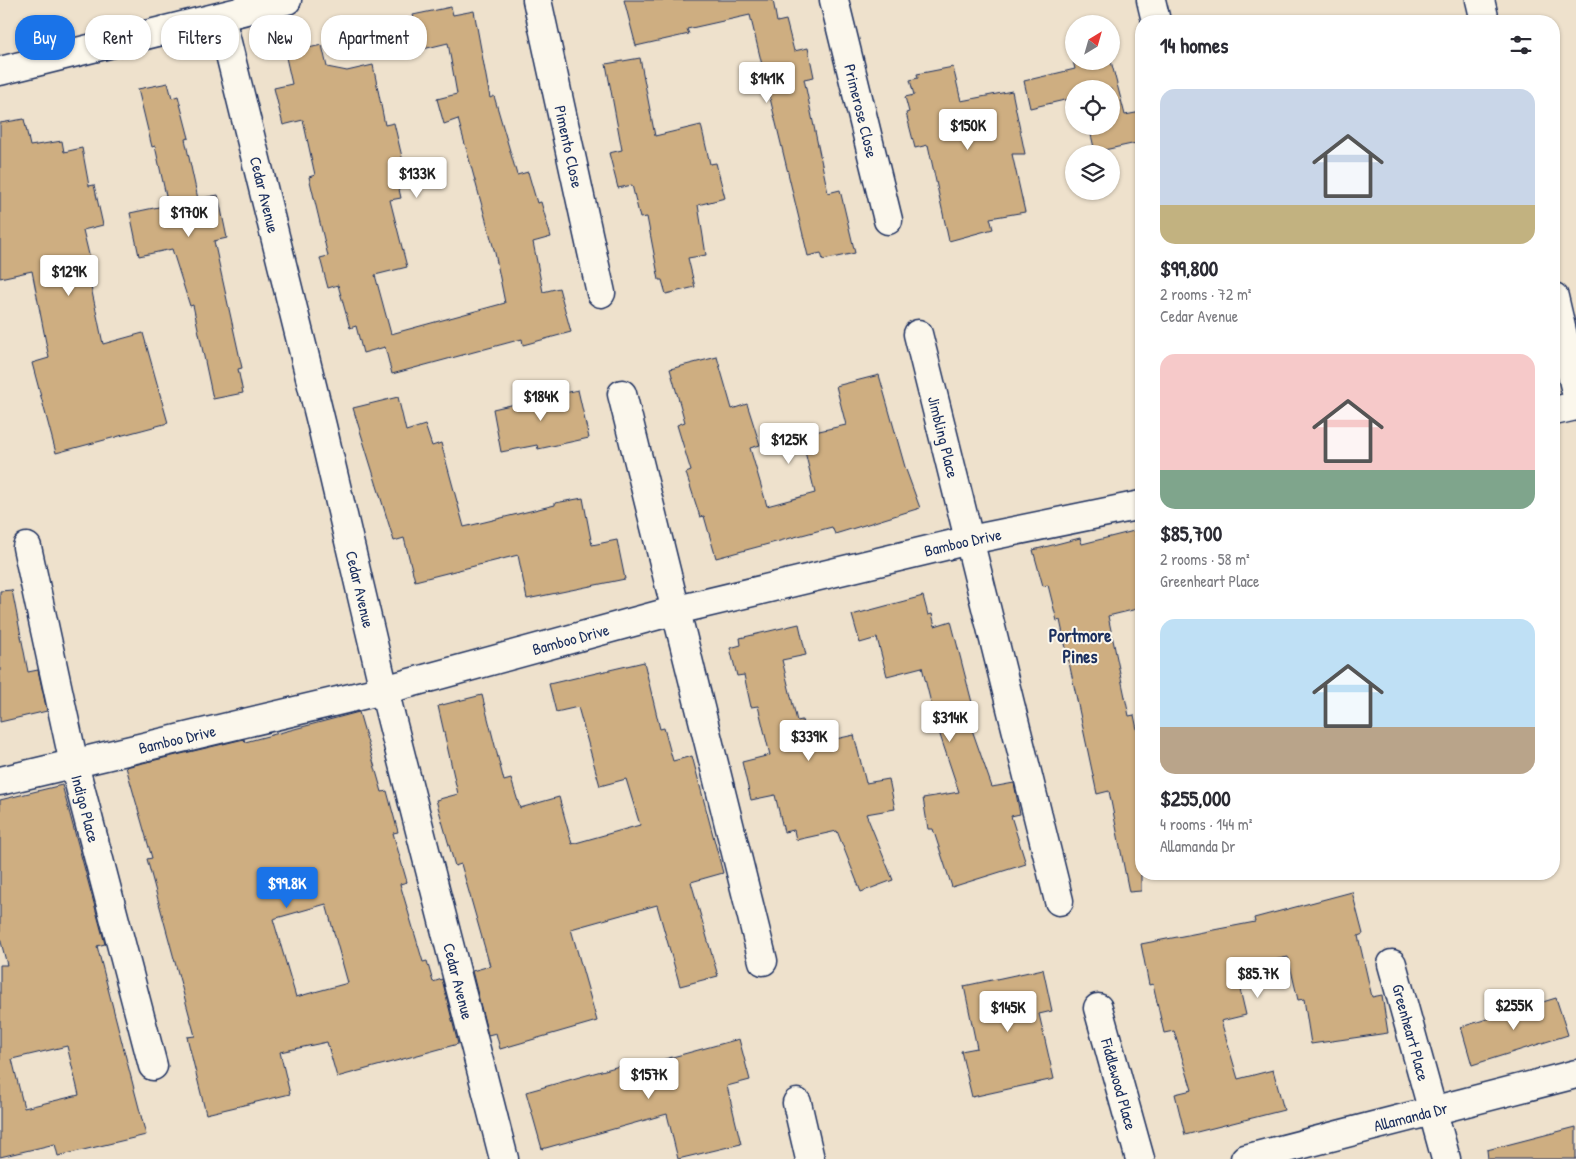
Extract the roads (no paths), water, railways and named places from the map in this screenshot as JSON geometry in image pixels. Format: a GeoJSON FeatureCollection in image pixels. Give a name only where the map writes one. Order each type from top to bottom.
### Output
{"type":"FeatureCollection","features":[{"type":"Feature","properties":{"kind":"street"},"geometry":{"type":"LineString","coordinates":[[232,15],[287,0]]}},
{"type":"Feature","properties":{"kind":"street","name":"Pimento Close"},"geometry":{"type":"LineString","coordinates":[[537,0],[601,293]]}},
{"type":"Feature","properties":{"kind":"street","name":"Primerose Close"},"geometry":{"type":"LineString","coordinates":[[834,0],[888,220]]}},
{"type":"Feature","properties":{"kind":"street"},"geometry":{"type":"LineString","coordinates":[[1151,0],[1155,15]]}},
{"type":"Feature","properties":{"kind":"street"},"geometry":{"type":"LineString","coordinates":[[1480,0],[1484,15]]}},
{"type":"Feature","properties":{"kind":"street"},"geometry":{"type":"LineString","coordinates":[[0,71],[161,32]]}},
{"type":"Feature","properties":{"kind":"street","name":"Cedar Avenue"},"geometry":{"type":"LineString","coordinates":[[231,60],[322,426],[384,690],[504,1159]]}},
{"type":"Feature","properties":{"kind":"street"},"geometry":{"type":"LineString","coordinates":[[1560,324],[1576,392]]}},
{"type":"Feature","properties":{"kind":"street","name":"Jimbling Place"},"geometry":{"type":"LineString","coordinates":[[918,334],[1059,902]]}},
{"type":"Feature","properties":{"kind":"street"},"geometry":{"type":"LineString","coordinates":[[622,394],[763,961]]}},
{"type":"Feature","properties":{"kind":"street"},"geometry":{"type":"LineString","coordinates":[[1560,410],[1576,406]]}},
{"type":"Feature","properties":{"kind":"street","name":"Bamboo Drive"},"geometry":{"type":"LineString","coordinates":[[0,781],[384,690],[677,610],[970,540],[1135,506]]}},
{"type":"Feature","properties":{"kind":"street","name":"Indigo Place"},"geometry":{"type":"LineString","coordinates":[[26,548],[74,764],[154,1066]]}},
{"type":"Feature","properties":{"kind":"street","name":"Greenheart Place"},"geometry":{"type":"LineString","coordinates":[[1392,964],[1446,1159]]}},
{"type":"Feature","properties":{"kind":"street","name":"Fiddlewood Place"},"geometry":{"type":"LineString","coordinates":[[1098,1008],[1140,1159]]}},
{"type":"Feature","properties":{"kind":"street","name":"Allamanda Dr"},"geometry":{"type":"LineString","coordinates":[[1245,1159],[1576,1074]]}},
{"type":"Feature","properties":{"kind":"street"},"geometry":{"type":"LineString","coordinates":[[797,1103],[810,1159]]}},
{"type":"Feature","properties":{"kind":"district","name":"Portmore Pines"},"geometry":{"type":"Point","coordinates":[1080,645]}}]}
